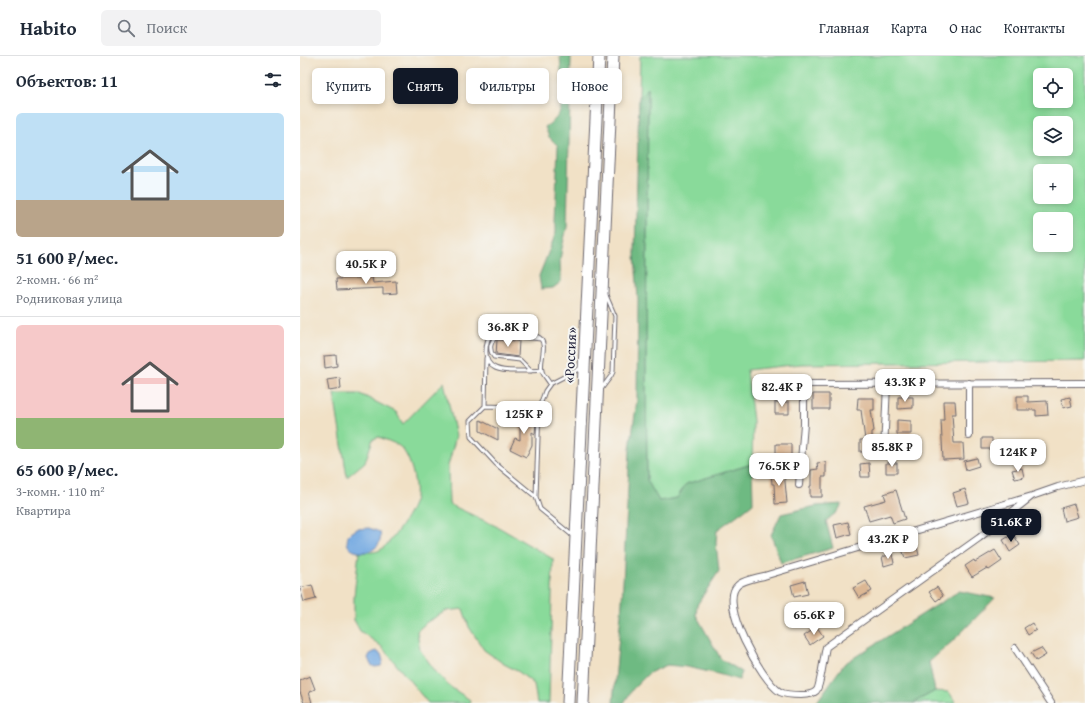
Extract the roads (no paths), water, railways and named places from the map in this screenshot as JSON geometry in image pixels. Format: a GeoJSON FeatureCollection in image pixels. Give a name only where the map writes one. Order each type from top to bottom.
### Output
{"type":"FeatureCollection","features":[{"type":"Feature","properties":{"kind":"highway","name":"«Россия»"},"geometry":{"type":"LineString","coordinates":[[583,703],[596,394],[613,56]]}},
{"type":"Feature","properties":{"kind":"highway","name":"«Россия»"},"geometry":{"type":"LineString","coordinates":[[568,703],[598,57]]}},
{"type":"Feature","properties":{"kind":"street"},"geometry":{"type":"LineString","coordinates":[[969,383],[969,436]]}},
{"type":"Feature","properties":{"kind":"street"},"geometry":{"type":"LineString","coordinates":[[799,485],[804,424],[804,384],[1085,383]]}},
{"type":"Feature","properties":{"kind":"street"},"geometry":{"type":"LineString","coordinates":[[884,451],[887,384]]}},
{"type":"Feature","properties":{"kind":"street"},"geometry":{"type":"LineString","coordinates":[[1032,496],[979,538],[826,647],[818,689],[812,694],[800,695],[781,693],[774,687],[754,659],[738,628],[734,613],[733,595],[738,585],[742,583],[1085,480]]}},
{"type":"Feature","properties":{"kind":"street"},"geometry":{"type":"LineString","coordinates":[[1015,648],[1051,703]]}},
{"type":"Feature","properties":{"kind":"lane"},"geometry":{"type":"LineString","coordinates":[[536,498],[496,464],[471,437],[470,421],[485,406],[486,346],[488,338],[492,333],[532,334],[538,336],[544,347],[542,370],[550,384]]}},
{"type":"Feature","properties":{"kind":"lane"},"geometry":{"type":"LineString","coordinates":[[531,370],[520,360],[494,357],[491,353],[492,340],[503,336],[541,339]]}},
{"type":"Feature","properties":{"kind":"lane"},"geometry":{"type":"LineString","coordinates":[[486,357],[489,364],[494,368],[503,371],[542,370]]}},
{"type":"Feature","properties":{"kind":"lane"},"geometry":{"type":"LineString","coordinates":[[576,539],[540,508],[536,498],[539,408],[545,391],[550,384],[584,366]]}},
{"type":"Feature","properties":{"kind":"lane"},"geometry":{"type":"LineString","coordinates":[[485,406],[539,408]]}},
{"type":"Feature","properties":{"kind":"water"},"geometry":{"type":"Polygon","coordinates":[[[369,528],[380,532],[380,540],[378,545],[367,552],[355,551],[351,549],[347,543],[348,535],[357,529],[369,528]]]}},
{"type":"Feature","properties":{"kind":"water"},"geometry":{"type":"Polygon","coordinates":[[[376,651],[381,654],[383,661],[381,666],[375,667],[371,665],[368,658],[370,654],[376,651]]]}}]}
